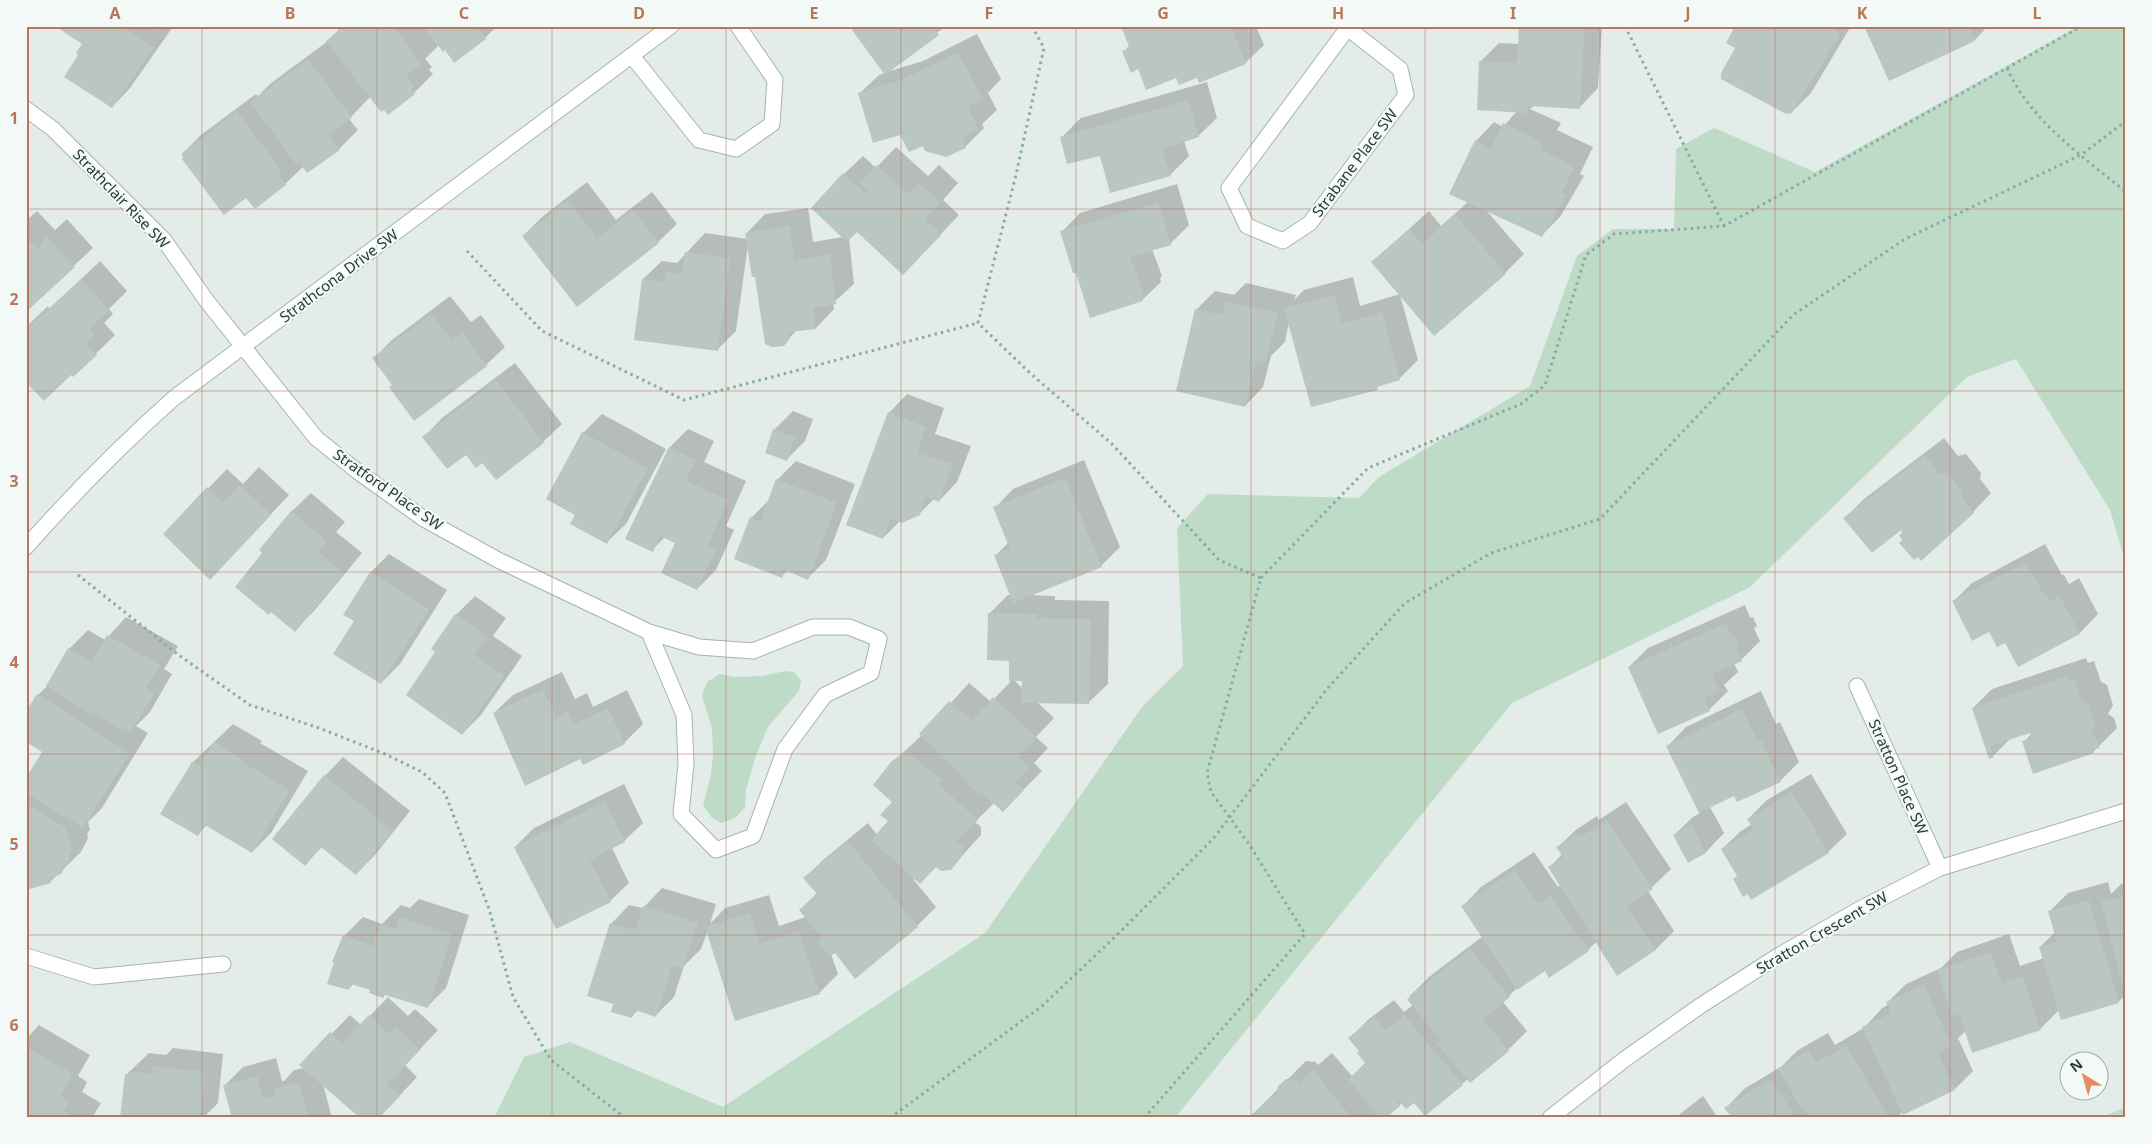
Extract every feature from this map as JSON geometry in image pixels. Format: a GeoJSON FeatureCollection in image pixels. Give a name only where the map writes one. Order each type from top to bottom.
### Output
{"type":"FeatureCollection","features":[{"type":"Feature","properties":{"kind":"street","name":"Strathcona Drive SW"},"geometry":{"type":"LineString","coordinates":[[26,547],[72,495],[121,445],[174,398],[671,26]]}},
{"type":"Feature","properties":{"kind":"street"},"geometry":{"type":"LineString","coordinates":[[632,56],[698,140],[736,149],[772,124],[775,80],[738,26]]}},
{"type":"Feature","properties":{"kind":"street","name":"Strabane Place SW"},"geometry":{"type":"LineString","coordinates":[[1346,27],[1400,69],[1406,95],[1310,223],[1283,242],[1247,226],[1228,188],[1346,27]]}},
{"type":"Feature","properties":{"kind":"street","name":"Strathclair Rise SW"},"geometry":{"type":"LineString","coordinates":[[26,109],[53,128],[164,240],[242,346]]}},
{"type":"Feature","properties":{"kind":"street","name":"Stratford Place SW"},"geometry":{"type":"LineString","coordinates":[[242,346],[316,438],[357,471],[416,513],[498,560],[648,632],[699,648],[753,651],[813,627],[849,627],[879,639],[871,673],[825,695],[785,749],[753,836],[716,850],[681,814],[686,764],[684,715],[648,632]]}},
{"type":"Feature","properties":{"kind":"street","name":"Stratton Place SW"},"geometry":{"type":"LineString","coordinates":[[1857,686],[1940,868]]}},
{"type":"Feature","properties":{"kind":"street","name":"Stratton Crescent SW"},"geometry":{"type":"LineString","coordinates":[[1550,1118],[1625,1059],[1700,1006],[1778,956],[1834,924],[1940,868],[2126,811]]}},
{"type":"Feature","properties":{"kind":"street"},"geometry":{"type":"LineString","coordinates":[[26,956],[94,977],[223,964]]}},
{"type":"Feature","properties":{"kind":"path"},"geometry":{"type":"LineString","coordinates":[[978,323],[1015,179],[1044,48],[1032,26]]}},
{"type":"Feature","properties":{"kind":"path"},"geometry":{"type":"LineString","coordinates":[[1625,26],[1724,226]]}},
{"type":"Feature","properties":{"kind":"path"},"geometry":{"type":"LineString","coordinates":[[1144,1118],[1305,934],[1211,792],[1207,773],[1261,578],[1368,468],[1521,404],[1545,386],[1586,255],[1614,234],[1724,226],[2082,26]]}},
{"type":"Feature","properties":{"kind":"path"},"geometry":{"type":"LineString","coordinates":[[2007,68],[2014,85],[2040,117],[2081,155],[2126,192]]}},
{"type":"Feature","properties":{"kind":"path"},"geometry":{"type":"LineString","coordinates":[[890,1118],[1042,1006],[1120,932],[1213,839],[1327,689],[1405,603],[1491,552],[1600,519],[1793,315],[1905,239],[2081,155],[2126,121]]}},
{"type":"Feature","properties":{"kind":"path"},"geometry":{"type":"LineString","coordinates":[[467,251],[542,331],[684,400],[978,323]]}},
{"type":"Feature","properties":{"kind":"path"},"geometry":{"type":"LineString","coordinates":[[978,323],[1030,373],[1112,444],[1218,560],[1261,578]]}},
{"type":"Feature","properties":{"kind":"path"},"geometry":{"type":"LineString","coordinates":[[78,575],[180,656],[250,705],[319,728],[385,754],[422,772],[445,792],[489,910],[513,997],[551,1060],[625,1118]]}},
{"type":"Feature","properties":{"kind":"green space"},"geometry":{"type":"Polygon","coordinates":[[[2079,26],[2126,26],[2126,564],[2110,510],[2016,359],[1967,377],[1750,587],[1512,703],[1175,1118],[494,1118],[524,1057],[570,1042],[723,1107],[985,933],[1142,707],[1183,666],[1177,528],[1208,494],[1359,498],[1379,477],[1530,386],[1577,256],[1613,229],[1674,229],[1676,149],[1714,128],[1815,172],[2079,26]]]}},
{"type":"Feature","properties":{"kind":"green space"},"geometry":{"type":"Polygon","coordinates":[[[785,671],[794,672],[801,681],[799,691],[768,727],[755,758],[746,790],[745,807],[735,818],[721,823],[711,817],[703,805],[711,775],[713,756],[712,728],[702,696],[707,682],[720,674],[735,677],[763,676],[785,671]]]}},
{"type":"Feature","properties":{"kind":"green space"},"geometry":{"type":"Polygon","coordinates":[[[2126,1107],[2126,1118],[2100,1118],[2126,1107]]]}},
{"type":"Feature","properties":{"kind":"building"},"geometry":{"type":"Polygon","coordinates":[[[55,26],[122,26],[154,47],[112,108],[64,77],[78,55],[76,53],[82,44],[55,26]]]}},
{"type":"Feature","properties":{"kind":"building"},"geometry":{"type":"Polygon","coordinates":[[[152,26],[162,26],[157,31],[152,26]]]}},
{"type":"Feature","properties":{"kind":"building"},"geometry":{"type":"Polygon","coordinates":[[[345,26],[393,26],[422,64],[406,76],[414,87],[411,89],[415,94],[388,115],[384,110],[381,112],[326,41],[345,26]]]}},
{"type":"Feature","properties":{"kind":"building"},"geometry":{"type":"Polygon","coordinates":[[[423,26],[478,26],[486,39],[454,63],[423,26]]]}},
{"type":"Feature","properties":{"kind":"building"},"geometry":{"type":"Polygon","coordinates":[[[857,26],[933,26],[939,35],[885,75],[852,30],[857,26]]]}},
{"type":"Feature","properties":{"kind":"building"},"geometry":{"type":"Polygon","coordinates":[[[1121,26],[1215,26],[1216,29],[1231,26],[1246,64],[1199,83],[1197,78],[1179,85],[1176,78],[1146,90],[1138,69],[1131,73],[1122,51],[1130,49],[1121,26]]]}},
{"type":"Feature","properties":{"kind":"building"},"geometry":{"type":"Polygon","coordinates":[[[1519,26],[1585,26],[1580,109],[1528,106],[1528,113],[1477,110],[1479,61],[1517,63],[1519,26]]]}},
{"type":"Feature","properties":{"kind":"building"},"geometry":{"type":"Polygon","coordinates":[[[1735,26],[1830,26],[1840,34],[1792,113],[1786,114],[1721,79],[1721,73],[1735,48],[1726,43],[1735,26]]]}},
{"type":"Feature","properties":{"kind":"building"},"geometry":{"type":"Polygon","coordinates":[[[1864,26],[1969,26],[1975,41],[1889,81],[1864,26]]]}},
{"type":"Feature","properties":{"kind":"building"},"geometry":{"type":"Polygon","coordinates":[[[958,52],[983,99],[968,107],[979,130],[962,138],[966,148],[946,157],[925,151],[923,146],[909,152],[900,135],[873,143],[858,93],[903,79],[958,52]]]}},
{"type":"Feature","properties":{"kind":"building"},"geometry":{"type":"Polygon","coordinates":[[[308,59],[352,118],[330,133],[333,137],[331,138],[340,150],[307,173],[299,162],[296,164],[250,102],[308,59]]]}},
{"type":"Feature","properties":{"kind":"building"},"geometry":{"type":"Polygon","coordinates":[[[1188,100],[1199,137],[1162,149],[1171,176],[1110,193],[1100,156],[1067,164],[1060,137],[1188,100]]]}},
{"type":"Feature","properties":{"kind":"building"},"geometry":{"type":"Polygon","coordinates":[[[237,111],[282,171],[278,174],[286,185],[255,209],[246,198],[224,215],[182,159],[181,154],[237,111]]]}},
{"type":"Feature","properties":{"kind":"building"},"geometry":{"type":"Polygon","coordinates":[[[1503,123],[1543,142],[1540,149],[1575,166],[1562,193],[1567,195],[1542,237],[1449,194],[1475,140],[1491,149],[1503,123]]]}},
{"type":"Feature","properties":{"kind":"building"},"geometry":{"type":"Polygon","coordinates":[[[877,165],[908,194],[919,183],[940,202],[925,219],[941,235],[903,275],[857,232],[847,242],[811,208],[843,173],[865,194],[867,191],[859,183],[877,165]]]}},
{"type":"Feature","properties":{"kind":"building"},"geometry":{"type":"Polygon","coordinates":[[[568,200],[597,238],[633,210],[659,243],[577,307],[522,236],[568,200]]]}},
{"type":"Feature","properties":{"kind":"building"},"geometry":{"type":"Polygon","coordinates":[[[1158,202],[1171,245],[1130,257],[1144,296],[1142,297],[1143,301],[1090,318],[1060,231],[1158,202]]]}},
{"type":"Feature","properties":{"kind":"building"},"geometry":{"type":"Polygon","coordinates":[[[1455,214],[1506,274],[1434,336],[1371,262],[1410,229],[1422,244],[1455,214]]]}},
{"type":"Feature","properties":{"kind":"building"},"geometry":{"type":"Polygon","coordinates":[[[790,226],[794,260],[830,254],[836,304],[813,308],[816,329],[789,332],[790,338],[784,346],[772,347],[765,344],[755,277],[752,277],[745,233],[790,226]]]}},
{"type":"Feature","properties":{"kind":"building"},"geometry":{"type":"Polygon","coordinates":[[[47,237],[75,267],[26,312],[26,238],[38,250],[41,246],[40,244],[47,237]]]}},
{"type":"Feature","properties":{"kind":"building"},"geometry":{"type":"Polygon","coordinates":[[[685,252],[730,258],[718,351],[634,340],[642,279],[665,282],[666,271],[682,274],[685,252]]]}},
{"type":"Feature","properties":{"kind":"building"},"geometry":{"type":"Polygon","coordinates":[[[81,279],[109,310],[90,328],[95,334],[86,343],[97,355],[73,377],[71,375],[44,401],[26,382],[26,326],[29,324],[30,326],[81,279]]]}},
{"type":"Feature","properties":{"kind":"building"},"geometry":{"type":"Polygon","coordinates":[[[1335,295],[1342,324],[1382,312],[1400,380],[1377,387],[1378,390],[1311,407],[1284,308],[1335,295]]]}},
{"type":"Feature","properties":{"kind":"building"},"geometry":{"type":"Polygon","coordinates":[[[1226,301],[1278,313],[1266,362],[1256,360],[1245,407],[1176,391],[1195,309],[1223,315],[1226,301]]]}},
{"type":"Feature","properties":{"kind":"building"},"geometry":{"type":"Polygon","coordinates":[[[431,314],[452,340],[462,332],[487,366],[414,421],[389,387],[392,385],[372,358],[431,314]]]}},
{"type":"Feature","properties":{"kind":"building"},"geometry":{"type":"Polygon","coordinates":[[[496,380],[544,443],[496,480],[482,463],[476,468],[466,455],[447,469],[422,437],[496,380]]]}},
{"type":"Feature","properties":{"kind":"building"},"geometry":{"type":"Polygon","coordinates":[[[888,412],[926,427],[917,453],[953,464],[939,502],[926,497],[920,515],[902,523],[891,518],[883,539],[846,525],[888,412]]]}},
{"type":"Feature","properties":{"kind":"building"},"geometry":{"type":"Polygon","coordinates":[[[773,429],[795,437],[787,461],[765,453],[773,429]]]}},
{"type":"Feature","properties":{"kind":"building"},"geometry":{"type":"Polygon","coordinates":[[[582,432],[648,468],[607,544],[570,524],[575,515],[546,499],[582,432]]]}},
{"type":"Feature","properties":{"kind":"building"},"geometry":{"type":"Polygon","coordinates":[[[669,447],[696,460],[686,481],[728,500],[708,545],[716,549],[697,590],[661,573],[675,543],[660,536],[653,552],[625,539],[669,447]]]}},
{"type":"Feature","properties":{"kind":"building"},"geometry":{"type":"Polygon","coordinates":[[[1925,455],[1939,474],[1947,472],[1963,492],[1962,498],[1974,513],[1921,561],[1918,557],[1914,560],[1899,543],[1902,540],[1899,535],[1902,533],[1901,530],[1872,553],[1843,518],[1925,455]]]}},
{"type":"Feature","properties":{"kind":"building"},"geometry":{"type":"Polygon","coordinates":[[[1065,478],[1102,567],[1013,603],[994,555],[1010,549],[993,507],[1065,478]]]}},
{"type":"Feature","properties":{"kind":"building"},"geometry":{"type":"Polygon","coordinates":[[[776,479],[837,503],[808,580],[785,570],[782,578],[734,559],[750,517],[760,522],[776,479]]]}},
{"type":"Feature","properties":{"kind":"building"},"geometry":{"type":"Polygon","coordinates":[[[240,485],[271,515],[210,580],[163,534],[207,487],[223,502],[240,485]]]}},
{"type":"Feature","properties":{"kind":"building"},"geometry":{"type":"Polygon","coordinates":[[[291,511],[327,541],[318,552],[344,573],[295,632],[271,612],[269,615],[235,587],[262,553],[259,550],[291,511]]]}},
{"type":"Feature","properties":{"kind":"building"},"geometry":{"type":"Polygon","coordinates":[[[2026,562],[2043,593],[2045,593],[2050,601],[2060,596],[2080,634],[2018,667],[2005,643],[1997,647],[1989,632],[1972,641],[1952,601],[2026,562]]]}},
{"type":"Feature","properties":{"kind":"building"},"geometry":{"type":"Polygon","coordinates":[[[370,572],[429,609],[381,684],[333,654],[354,621],[343,615],[370,572]]]}},
{"type":"Feature","properties":{"kind":"building"},"geometry":{"type":"Polygon","coordinates":[[[988,613],[1037,614],[1037,618],[1091,619],[1089,704],[1021,703],[1022,681],[1009,681],[1009,661],[987,660],[988,613]]]}},
{"type":"Feature","properties":{"kind":"building"},"geometry":{"type":"Polygon","coordinates":[[[455,614],[488,637],[475,655],[504,676],[462,735],[406,695],[435,652],[431,649],[455,614]]]}},
{"type":"Feature","properties":{"kind":"building"},"geometry":{"type":"Polygon","coordinates":[[[1726,623],[1739,646],[1736,647],[1742,661],[1712,674],[1720,691],[1704,698],[1710,711],[1658,734],[1628,667],[1726,623]]]}},
{"type":"Feature","properties":{"kind":"building"},"geometry":{"type":"Polygon","coordinates":[[[107,635],[160,665],[146,688],[154,693],[131,732],[122,727],[120,730],[46,686],[68,648],[91,662],[107,635]]]}},
{"type":"Feature","properties":{"kind":"building"},"geometry":{"type":"Polygon","coordinates":[[[2068,676],[2069,681],[2075,679],[2082,701],[2088,704],[2095,725],[2090,733],[2096,737],[2099,748],[2092,750],[2094,753],[2033,774],[2022,741],[2031,739],[2030,733],[1990,746],[1994,757],[1989,759],[1972,708],[2068,676]]]}},
{"type":"Feature","properties":{"kind":"building"},"geometry":{"type":"Polygon","coordinates":[[[543,689],[556,717],[568,711],[574,724],[608,708],[625,744],[583,765],[580,759],[525,786],[493,713],[543,689]]]}},
{"type":"Feature","properties":{"kind":"building"},"geometry":{"type":"Polygon","coordinates":[[[37,694],[130,753],[83,828],[26,793],[26,778],[42,752],[26,742],[26,711],[37,694]]]}},
{"type":"Feature","properties":{"kind":"building"},"geometry":{"type":"Polygon","coordinates":[[[993,697],[1037,738],[1018,757],[1031,768],[1015,782],[1024,790],[1003,812],[981,792],[977,793],[968,785],[966,780],[919,734],[949,701],[973,721],[993,697]]]}},
{"type":"Feature","properties":{"kind":"building"},"geometry":{"type":"Polygon","coordinates":[[[1742,709],[1758,742],[1761,740],[1781,782],[1737,802],[1734,796],[1699,813],[1666,746],[1742,709]]]}},
{"type":"Feature","properties":{"kind":"building"},"geometry":{"type":"Polygon","coordinates":[[[214,742],[244,760],[242,762],[290,790],[252,853],[205,825],[198,836],[160,814],[192,762],[199,766],[214,742]]]}},
{"type":"Feature","properties":{"kind":"building"},"geometry":{"type":"Polygon","coordinates":[[[906,750],[942,781],[938,784],[978,820],[957,841],[963,846],[963,855],[951,870],[941,871],[936,867],[920,884],[871,840],[888,821],[880,815],[892,802],[873,785],[891,762],[906,750]]]}},
{"type":"Feature","properties":{"kind":"building"},"geometry":{"type":"Polygon","coordinates":[[[324,775],[393,831],[356,875],[321,847],[305,866],[272,839],[324,775]]]}},
{"type":"Feature","properties":{"kind":"building"},"geometry":{"type":"Polygon","coordinates":[[[1792,792],[1829,853],[1751,900],[1748,894],[1743,897],[1733,879],[1737,876],[1721,849],[1754,829],[1747,819],[1792,792]]]}},
{"type":"Feature","properties":{"kind":"building"},"geometry":{"type":"Polygon","coordinates":[[[605,801],[625,842],[590,860],[611,902],[556,929],[514,847],[605,801]]]}},
{"type":"Feature","properties":{"kind":"building"},"geometry":{"type":"Polygon","coordinates":[[[26,804],[65,827],[72,850],[69,852],[70,858],[61,874],[50,878],[51,883],[26,890],[26,804]]]}},
{"type":"Feature","properties":{"kind":"building"},"geometry":{"type":"Polygon","coordinates":[[[1607,820],[1653,889],[1627,906],[1656,950],[1617,976],[1548,867],[1563,857],[1556,847],[1578,834],[1580,837],[1607,820]]]}},
{"type":"Feature","properties":{"kind":"building"},"geometry":{"type":"Polygon","coordinates":[[[1691,825],[1706,853],[1688,863],[1673,835],[1691,825]]]}},
{"type":"Feature","properties":{"kind":"building"},"geometry":{"type":"Polygon","coordinates":[[[848,841],[918,927],[855,979],[835,953],[829,957],[817,943],[821,937],[799,910],[817,894],[803,878],[848,841]]]}},
{"type":"Feature","properties":{"kind":"building"},"geometry":{"type":"Polygon","coordinates":[[[1515,870],[1538,904],[1551,896],[1589,951],[1549,978],[1545,971],[1517,990],[1461,906],[1515,870]]]}},
{"type":"Feature","properties":{"kind":"building"},"geometry":{"type":"Polygon","coordinates":[[[2126,896],[2126,982],[2122,983],[2101,902],[2126,896]]]}},
{"type":"Feature","properties":{"kind":"building"},"geometry":{"type":"Polygon","coordinates":[[[2089,900],[2119,1003],[2061,1020],[2039,947],[2057,942],[2048,911],[2089,900]]]}},
{"type":"Feature","properties":{"kind":"building"},"geometry":{"type":"Polygon","coordinates":[[[643,906],[698,923],[683,969],[672,965],[656,1017],[635,1010],[632,1018],[611,1012],[613,1004],[587,996],[610,923],[635,930],[643,906]]]}},
{"type":"Feature","properties":{"kind":"building"},"geometry":{"type":"Polygon","coordinates":[[[750,913],[760,944],[799,931],[820,994],[735,1021],[705,927],[750,913]]]}},
{"type":"Feature","properties":{"kind":"building"},"geometry":{"type":"Polygon","coordinates":[[[399,917],[452,934],[428,1008],[385,995],[383,998],[369,993],[370,990],[351,984],[349,990],[327,984],[334,962],[332,962],[343,935],[373,946],[381,924],[396,929],[399,917]]]}},
{"type":"Feature","properties":{"kind":"building"},"geometry":{"type":"Polygon","coordinates":[[[1470,949],[1510,997],[1483,1019],[1509,1051],[1470,1083],[1437,1043],[1441,1041],[1407,999],[1470,949]]]}},
{"type":"Feature","properties":{"kind":"building"},"geometry":{"type":"Polygon","coordinates":[[[1991,952],[2002,984],[2023,977],[2041,1030],[1972,1053],[1959,1014],[1952,1017],[1937,970],[1991,952]]]}},
{"type":"Feature","properties":{"kind":"building"},"geometry":{"type":"Polygon","coordinates":[[[1924,985],[1952,1046],[1938,1053],[1955,1090],[1903,1115],[1862,1027],[1891,1013],[1886,1002],[1924,985]]]}},
{"type":"Feature","properties":{"kind":"building"},"geometry":{"type":"Polygon","coordinates":[[[369,1015],[389,1034],[396,1027],[420,1050],[387,1085],[400,1096],[379,1118],[360,1118],[299,1065],[330,1032],[342,1043],[369,1015]]]}},
{"type":"Feature","properties":{"kind":"building"},"geometry":{"type":"Polygon","coordinates":[[[1404,1015],[1463,1085],[1425,1116],[1414,1103],[1406,1109],[1399,1101],[1397,1103],[1400,1106],[1388,1116],[1379,1118],[1348,1079],[1366,1064],[1357,1053],[1359,1051],[1348,1038],[1374,1017],[1385,1030],[1404,1015]]]}},
{"type":"Feature","properties":{"kind":"building"},"geometry":{"type":"Polygon","coordinates":[[[1846,1045],[1889,1118],[1810,1118],[1804,1107],[1802,1109],[1778,1069],[1809,1050],[1816,1063],[1846,1045]]]}},
{"type":"Feature","properties":{"kind":"building"},"geometry":{"type":"Polygon","coordinates":[[[26,1047],[73,1074],[60,1095],[69,1101],[64,1111],[75,1118],[26,1118],[26,1047]]]}},
{"type":"Feature","properties":{"kind":"building"},"geometry":{"type":"Polygon","coordinates":[[[153,1066],[205,1072],[200,1118],[120,1118],[125,1074],[128,1074],[129,1071],[152,1074],[153,1066]]]}},
{"type":"Feature","properties":{"kind":"building"},"geometry":{"type":"Polygon","coordinates":[[[1313,1070],[1352,1118],[1253,1118],[1251,1115],[1276,1094],[1278,1086],[1286,1079],[1297,1080],[1299,1083],[1313,1070]]]}},
{"type":"Feature","properties":{"kind":"building"},"geometry":{"type":"Polygon","coordinates":[[[257,1076],[263,1099],[276,1096],[274,1089],[299,1082],[309,1118],[232,1118],[223,1085],[257,1076]]]}},
{"type":"Feature","properties":{"kind":"building"},"geometry":{"type":"Polygon","coordinates":[[[1770,1079],[1793,1113],[1789,1118],[1733,1118],[1724,1108],[1770,1079]]]}}]}
